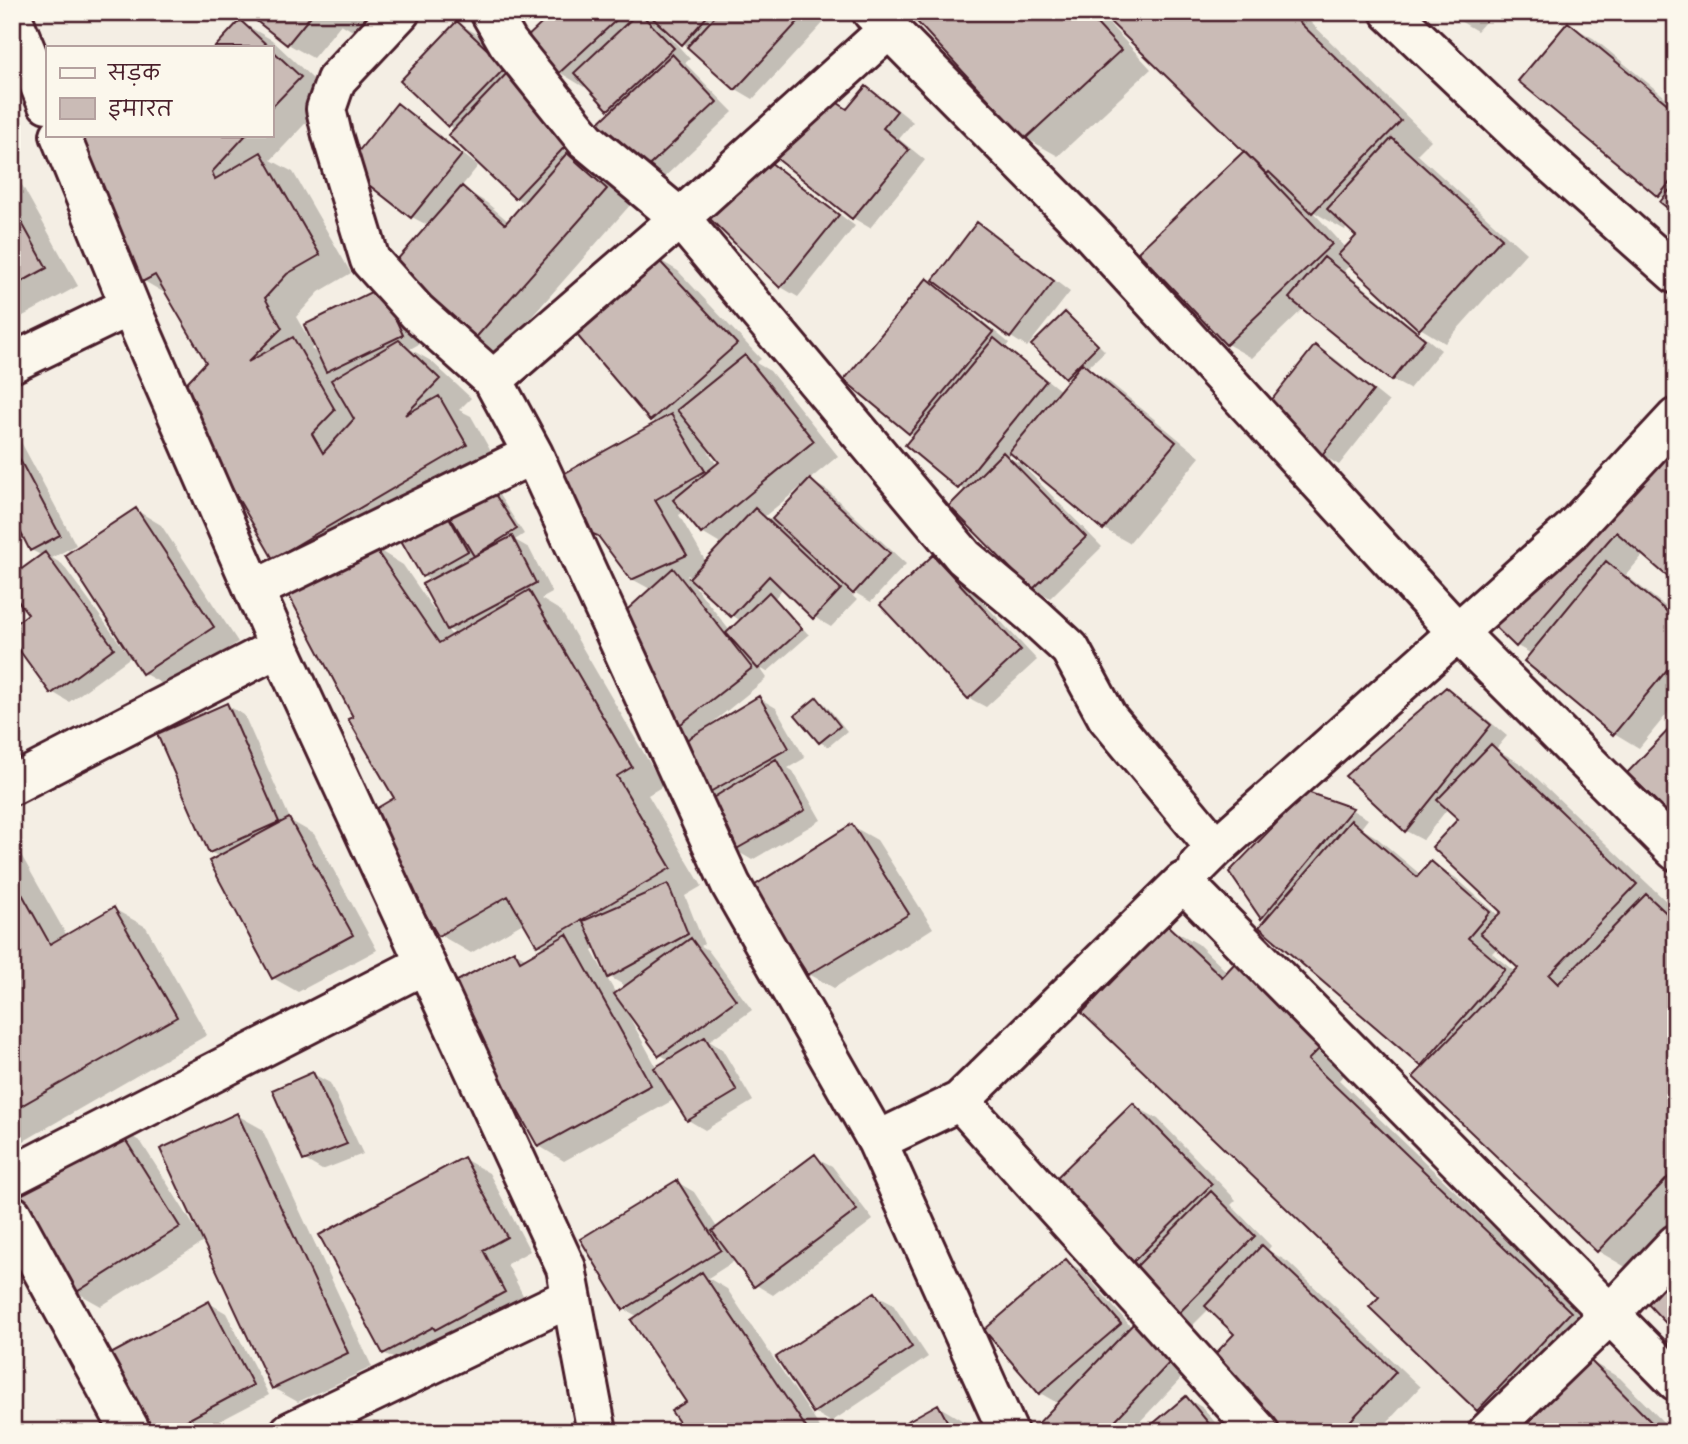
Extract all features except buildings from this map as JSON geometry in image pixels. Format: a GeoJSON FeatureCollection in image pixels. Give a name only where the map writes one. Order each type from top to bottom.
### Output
{"type":"FeatureCollection","features":[{"type":"Feature","properties":{"kind":"street"},"geometry":{"type":"LineString","coordinates":[[400,12],[336,80],[326,109],[370,260],[417,312],[493,380],[533,454],[731,884],[877,1141],[1007,1432]]}},
{"type":"Feature","properties":{"kind":"street"},"geometry":{"type":"LineString","coordinates":[[491,12],[508,43],[586,140],[680,218],[964,557],[1070,649],[1107,716],[1216,848]]}},
{"type":"Feature","properties":{"kind":"street"},"geometry":{"type":"LineString","coordinates":[[1390,12],[1524,139],[1676,274]]}},
{"type":"Feature","properties":{"kind":"street"},"geometry":{"type":"LineString","coordinates":[[12,17],[46,101]]}},
{"type":"Feature","properties":{"kind":"street"},"geometry":{"type":"LineString","coordinates":[[493,380],[680,218],[881,21],[1090,232],[1458,633],[1676,852]]}},
{"type":"Feature","properties":{"kind":"street"},"geometry":{"type":"LineString","coordinates":[[60,136],[130,306],[279,647],[566,1268],[597,1432]]}},
{"type":"Feature","properties":{"kind":"street"},"geometry":{"type":"LineString","coordinates":[[12,363],[130,306]]}},
{"type":"Feature","properties":{"kind":"street"},"geometry":{"type":"LineString","coordinates":[[877,1141],[960,1101],[1216,848],[1571,531],[1676,418]]}},
{"type":"Feature","properties":{"kind":"street"},"geometry":{"type":"LineString","coordinates":[[254,590],[533,454]]}},
{"type":"Feature","properties":{"kind":"street"},"geometry":{"type":"LineString","coordinates":[[12,785],[279,647]]}},
{"type":"Feature","properties":{"kind":"street"},"geometry":{"type":"LineString","coordinates":[[1183,882],[1676,1381]]}},
{"type":"Feature","properties":{"kind":"street"},"geometry":{"type":"LineString","coordinates":[[12,1176],[425,964]]}},
{"type":"Feature","properties":{"kind":"street"},"geometry":{"type":"LineString","coordinates":[[960,1101],[1259,1432]]}},
{"type":"Feature","properties":{"kind":"street"},"geometry":{"type":"LineString","coordinates":[[12,1215],[131,1432]]}},
{"type":"Feature","properties":{"kind":"street"},"geometry":{"type":"LineString","coordinates":[[1488,1432],[1610,1314],[1676,1244]]}},
{"type":"Feature","properties":{"kind":"street"},"geometry":{"type":"LineString","coordinates":[[290,1432],[571,1297]]}}]}
